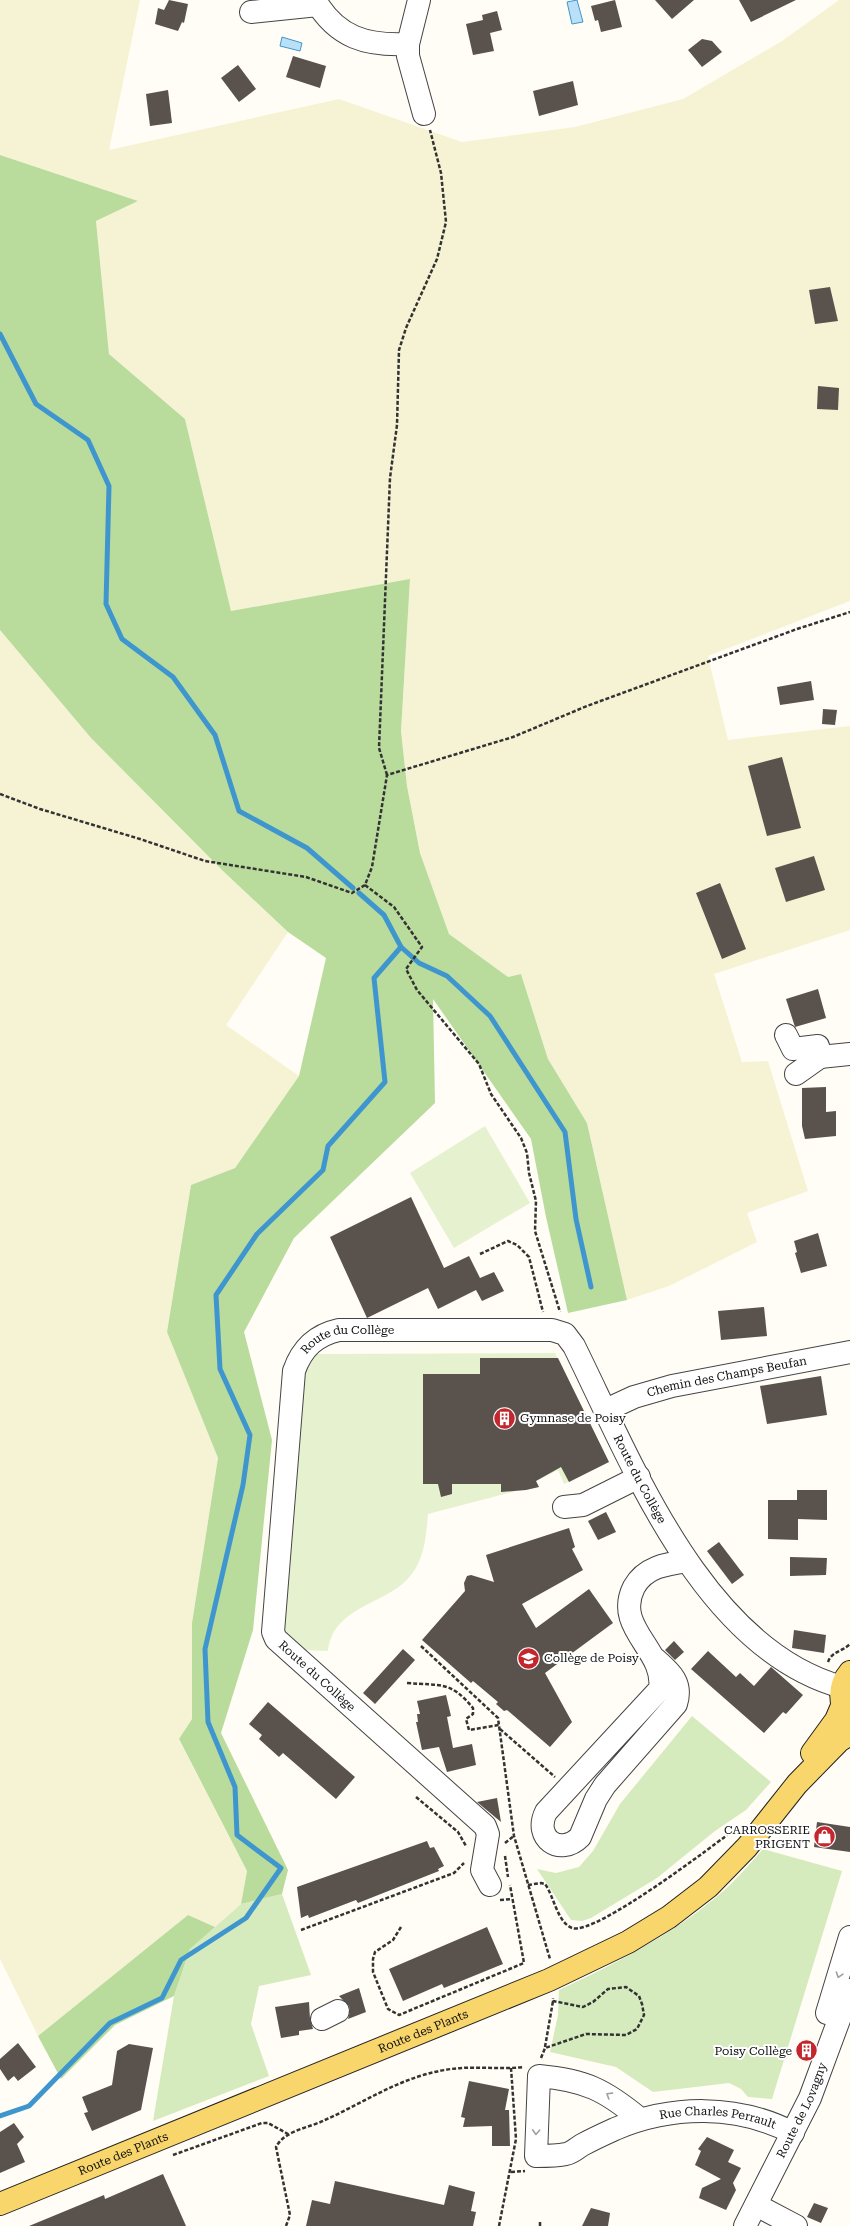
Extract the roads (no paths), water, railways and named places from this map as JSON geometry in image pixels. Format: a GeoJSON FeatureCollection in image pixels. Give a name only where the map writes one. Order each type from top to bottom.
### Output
{"type":"FeatureCollection","features":[{"type":"Feature","properties":{"kind":"main road","name":"Route des Plants"},"geometry":{"type":"LineString","coordinates":[[797,1784],[806,1761],[836,1720],[842,1693]]}},
{"type":"Feature","properties":{"kind":"main road","name":"Route des Plants"},"geometry":{"type":"LineString","coordinates":[[0,2204],[549,1980],[628,1942],[669,1917],[708,1887],[747,1847],[797,1784],[839,1741],[850,1734]]}},
{"type":"Feature","properties":{"kind":"street"},"geometry":{"type":"LineString","coordinates":[[420,0],[408,44],[410,69],[424,114]]}},
{"type":"Feature","properties":{"kind":"street"},"geometry":{"type":"LineString","coordinates":[[251,12],[316,2],[337,27],[359,40],[384,45],[408,44]]}},
{"type":"Feature","properties":{"kind":"street"},"geometry":{"type":"LineString","coordinates":[[786,1035],[793,1049],[818,1046],[820,1056]]}},
{"type":"Feature","properties":{"kind":"street"},"geometry":{"type":"LineString","coordinates":[[796,1074],[820,1056],[850,1054]]}},
{"type":"Feature","properties":{"kind":"street","name":"Route du Collège"},"geometry":{"type":"LineString","coordinates":[[490,1884],[482,1870],[488,1834],[485,1826],[274,1636],[273,1627],[293,1380],[297,1363],[306,1347],[321,1336],[339,1330],[554,1331],[568,1337],[574,1346],[669,1536],[686,1561],[728,1612],[755,1640],[842,1693]]}},
{"type":"Feature","properties":{"kind":"street","name":"Chemin des Champs Beufan"},"geometry":{"type":"LineString","coordinates":[[606,1410],[634,1397],[672,1386],[844,1353]]}},
{"type":"Feature","properties":{"kind":"street"},"geometry":{"type":"LineString","coordinates":[[564,1507],[583,1505],[639,1477]]}},
{"type":"Feature","properties":{"kind":"street"},"geometry":{"type":"LineString","coordinates":[[654,1658],[670,1672],[677,1683],[678,1696],[676,1704],[605,1785],[596,1798],[580,1837],[575,1842],[562,1846],[550,1841],[545,1836],[542,1824],[546,1812],[660,1689],[660,1678],[654,1658],[631,1622],[629,1612],[632,1592],[636,1585],[648,1572],[664,1565],[686,1561]]}},
{"type":"Feature","properties":{"kind":"street"},"geometry":{"type":"LineString","coordinates":[[817,2081],[809,2066],[850,1937]]}},
{"type":"Feature","properties":{"kind":"street","name":"Route de Lovagny"},"geometry":{"type":"LineString","coordinates":[[745,2226],[793,2133],[817,2081],[850,1990]]}},
{"type":"Feature","properties":{"kind":"street","name":"Rue Charles Perrault"},"geometry":{"type":"LineString","coordinates":[[640,2119],[612,2096],[597,2088],[539,2070],[536,2156],[567,2154],[596,2138],[640,2119],[682,2111],[722,2112],[762,2119],[793,2133]]}},
{"type":"Feature","properties":{"kind":"street"},"geometry":{"type":"LineString","coordinates":[[756,2205],[796,2226]]}},
{"type":"Feature","properties":{"kind":"water"},"geometry":{"type":"Polygon","coordinates":[[[577,0],[583,22],[572,24],[567,2],[577,0]]]}},
{"type":"Feature","properties":{"kind":"water"},"geometry":{"type":"Polygon","coordinates":[[[282,37],[302,43],[300,51],[280,46],[282,37]]]}},
{"type":"Feature","properties":{"kind":"waterway"},"geometry":{"type":"LineString","coordinates":[[0,334],[36,404],[88,440],[109,486],[106,604],[122,639],[173,677],[215,735],[239,811],[307,848],[353,888]]}},
{"type":"Feature","properties":{"kind":"waterway"},"geometry":{"type":"LineString","coordinates":[[359,893],[384,915],[401,947],[419,963],[447,976],[490,1016],[565,1132],[576,1219],[591,1287]]}},
{"type":"Feature","properties":{"kind":"waterway"},"geometry":{"type":"LineString","coordinates":[[0,2116],[29,2106],[110,2023],[162,1998],[181,1960],[246,1918],[281,1868],[237,1835],[235,1787],[208,1722],[205,1649],[243,1485],[250,1435],[220,1369],[216,1295],[257,1234],[323,1170],[328,1146],[385,1082],[374,978],[401,947]]}},
{"type":"Feature","properties":{"kind":"place","name":"Gymnase de Poisy"},"geometry":{"type":"Point","coordinates":[505,1418]}},
{"type":"Feature","properties":{"kind":"place","name":"Collège de Poisy"},"geometry":{"type":"Point","coordinates":[528,1658]}},
{"type":"Feature","properties":{"kind":"place","name":"CARROSSERIE PRIGENT"},"geometry":{"type":"Point","coordinates":[825,1837]}},
{"type":"Feature","properties":{"kind":"place","name":"Poisy Collège"},"geometry":{"type":"Point","coordinates":[807,2051]}}]}
